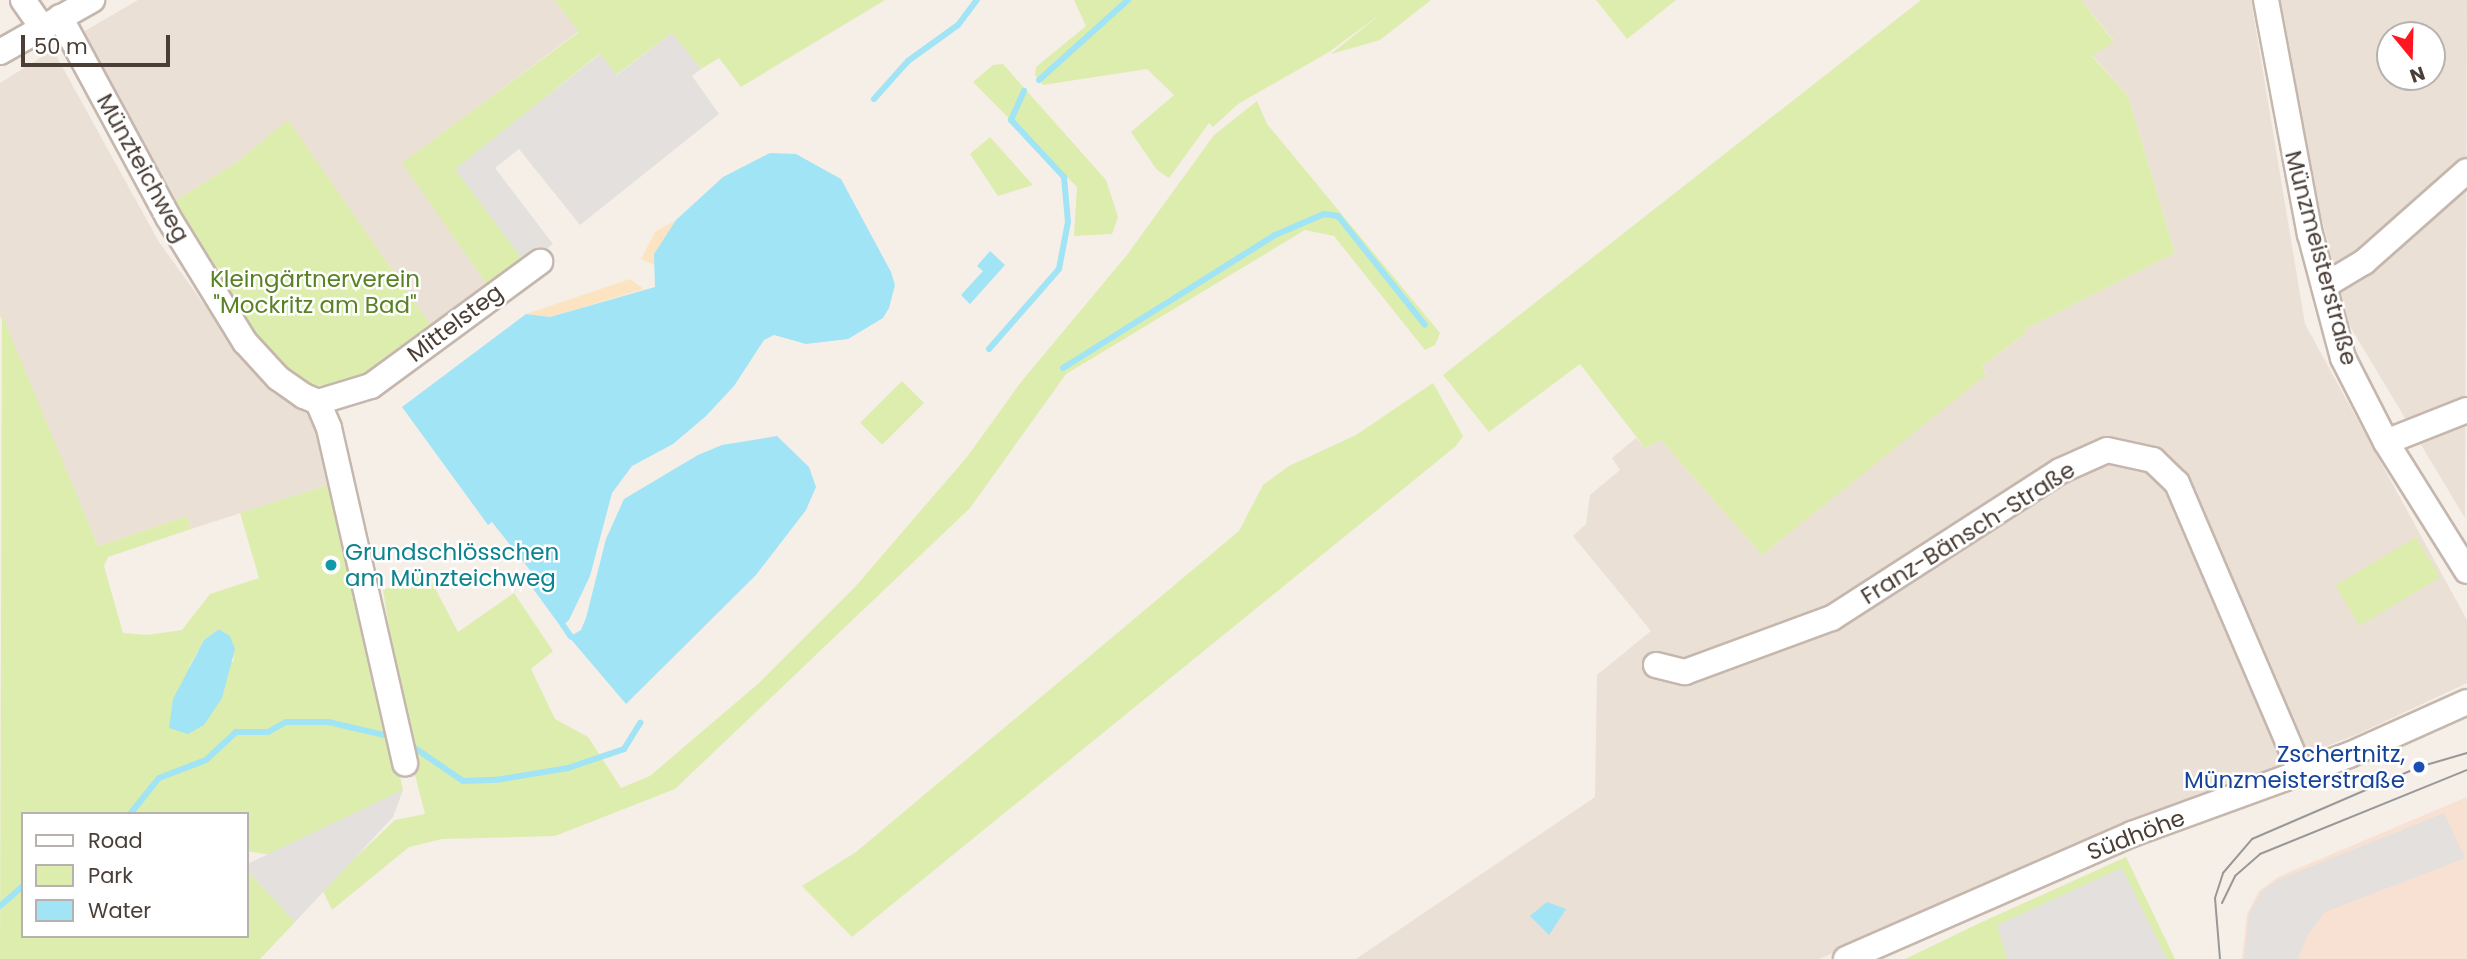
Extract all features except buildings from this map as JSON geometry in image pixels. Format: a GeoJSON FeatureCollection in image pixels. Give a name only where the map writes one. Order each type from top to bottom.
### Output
{"type":"FeatureCollection","features":[{"type":"Feature","properties":{"kind":"street","name":"Münzteichweg"},"geometry":{"type":"LineString","coordinates":[[23,0],[51,22],[245,342],[278,378],[318,402]]}},
{"type":"Feature","properties":{"kind":"street"},"geometry":{"type":"LineString","coordinates":[[0,52],[92,0]]}},
{"type":"Feature","properties":{"kind":"street","name":"Münzmeisterstraße"},"geometry":{"type":"LineString","coordinates":[[2266,0],[2281,93],[2343,358],[2386,442],[2467,571]]}},
{"type":"Feature","properties":{"kind":"street"},"geometry":{"type":"LineString","coordinates":[[2324,286],[2364,262],[2467,171]]}},
{"type":"Feature","properties":{"kind":"street","name":"Mittelsteg"},"geometry":{"type":"LineString","coordinates":[[318,402],[371,386],[540,262]]}},
{"type":"Feature","properties":{"kind":"street"},"geometry":{"type":"LineString","coordinates":[[318,402],[329,428],[405,763]]}},
{"type":"Feature","properties":{"kind":"street"},"geometry":{"type":"LineString","coordinates":[[2386,442],[2467,410]]}},
{"type":"Feature","properties":{"kind":"street","name":"Franz-Bänsch-Straße"},"geometry":{"type":"LineString","coordinates":[[1656,665],[1685,672],[1832,618],[2060,471],[2106,450],[2153,460],[2177,483],[2301,772]]}},
{"type":"Feature","properties":{"kind":"street","name":"Südhöhe"},"geometry":{"type":"LineString","coordinates":[[1846,959],[2132,834],[2301,772],[2467,702]]}},
{"type":"Feature","properties":{"kind":"shaded area"},"geometry":{"type":"Polygon","coordinates":[[[138,0],[554,0],[579,31],[403,163],[488,286],[432,327],[288,121],[233,165],[171,203],[78,35],[138,0]]]}},
{"type":"Feature","properties":{"kind":"shaded area"},"geometry":{"type":"Polygon","coordinates":[[[2081,0],[2251,0],[2305,324],[2467,620],[2467,683],[2358,734],[2093,837],[1819,959],[1356,959],[1595,797],[1597,675],[1651,631],[1573,536],[1586,524],[1590,495],[1620,470],[1612,458],[1636,438],[1645,448],[1661,440],[1762,555],[1986,374],[1982,366],[2025,334],[2025,329],[2175,253],[2128,96],[2092,55],[2114,41],[2081,0]]]}},
{"type":"Feature","properties":{"kind":"shaded area"},"geometry":{"type":"Polygon","coordinates":[[[2278,0],[2467,0],[2465,518],[2348,323],[2291,97],[2278,0]]]}},
{"type":"Feature","properties":{"kind":"shaded area"},"geometry":{"type":"Polygon","coordinates":[[[672,33],[701,69],[692,76],[719,114],[580,225],[519,149],[495,168],[553,244],[526,264],[455,169],[600,54],[617,75],[672,33]]]}},
{"type":"Feature","properties":{"kind":"shaded area"},"geometry":{"type":"Polygon","coordinates":[[[53,50],[159,242],[244,360],[272,386],[293,397],[326,438],[334,483],[191,529],[187,516],[98,546],[0,316],[0,83],[53,50]]]}},
{"type":"Feature","properties":{"kind":"shaded area"},"geometry":{"type":"Polygon","coordinates":[[[403,790],[393,817],[295,922],[248,871],[248,864],[403,790]]]}},
{"type":"Feature","properties":{"kind":"shaded area"},"geometry":{"type":"Polygon","coordinates":[[[2467,797],[2467,959],[2242,959],[2247,914],[2259,891],[2278,877],[2467,797]]]}},
{"type":"Feature","properties":{"kind":"shaded area"},"geometry":{"type":"Polygon","coordinates":[[[2444,813],[2465,858],[2325,912],[2307,936],[2298,959],[2244,959],[2249,914],[2261,892],[2277,880],[2444,813]]]}},
{"type":"Feature","properties":{"kind":"shaded area"},"geometry":{"type":"Polygon","coordinates":[[[2122,868],[2167,959],[2007,959],[1997,925],[2122,868]]]}},
{"type":"Feature","properties":{"kind":"green space"},"geometry":{"type":"Polygon","coordinates":[[[554,0],[885,0],[741,87],[719,58],[701,69],[672,33],[616,75],[599,54],[456,169],[526,264],[488,286],[402,163],[579,32],[554,0]]]}},
{"type":"Feature","properties":{"kind":"green space"},"geometry":{"type":"Polygon","coordinates":[[[1074,0],[1431,0],[1380,40],[1331,54],[1383,12],[1329,52],[1238,104],[1213,127],[1209,123],[1169,178],[1157,170],[1131,132],[1174,95],[1147,69],[1043,85],[1035,75],[1036,67],[1086,26],[1074,0]]]}},
{"type":"Feature","properties":{"kind":"green space"},"geometry":{"type":"Polygon","coordinates":[[[1596,0],[1676,0],[1627,39],[1596,0]]]}},
{"type":"Feature","properties":{"kind":"green space"},"geometry":{"type":"Polygon","coordinates":[[[1921,0],[2081,0],[2114,42],[2092,56],[2128,96],[2175,253],[2025,329],[2026,333],[1982,366],[1986,375],[1762,555],[1661,440],[1645,448],[1580,364],[1489,432],[1443,375],[1921,0]]]}},
{"type":"Feature","properties":{"kind":"green space"},"geometry":{"type":"Polygon","coordinates":[[[1003,64],[1106,180],[1118,217],[1112,234],[1074,236],[1077,187],[973,82],[993,65],[1003,64]]]}},
{"type":"Feature","properties":{"kind":"green space"},"geometry":{"type":"Polygon","coordinates":[[[1257,101],[1267,124],[1440,333],[1435,345],[1425,350],[1334,236],[1305,230],[1066,374],[970,508],[675,789],[555,836],[442,839],[409,847],[332,910],[322,889],[395,820],[425,814],[411,759],[417,753],[408,741],[383,590],[427,573],[458,632],[514,593],[553,651],[531,669],[555,719],[588,737],[621,788],[650,776],[759,683],[855,587],[967,457],[1021,382],[1127,255],[1214,135],[1257,101]]]}},
{"type":"Feature","properties":{"kind":"green space","name":"Kleingärtnerverein \"Mockritz am Bad\""},"geometry":{"type":"Polygon","coordinates":[[[288,120],[432,327],[361,382],[313,386],[265,354],[171,203],[233,165],[288,120]]]}},
{"type":"Feature","properties":{"kind":"green space"},"geometry":{"type":"Polygon","coordinates":[[[990,137],[1033,185],[998,196],[970,154],[990,137]]]}},
{"type":"Feature","properties":{"kind":"green space"},"geometry":{"type":"Polygon","coordinates":[[[2,315],[98,546],[187,516],[191,529],[108,557],[104,566],[123,633],[147,635],[182,630],[210,594],[259,578],[240,513],[334,483],[403,790],[271,855],[248,851],[248,812],[21,812],[21,938],[248,938],[248,871],[295,922],[260,959],[0,959],[2,315]],[[219,629],[204,640],[189,667],[234,661],[230,636],[219,629]]]}},
{"type":"Feature","properties":{"kind":"green space"},"geometry":{"type":"Polygon","coordinates":[[[902,381],[924,403],[882,445],[860,423],[902,381]]]}},
{"type":"Feature","properties":{"kind":"green space"},"geometry":{"type":"Polygon","coordinates":[[[1433,383],[1463,436],[1456,446],[852,937],[802,886],[856,852],[1239,531],[1263,485],[1289,466],[1356,435],[1433,383]]]}},
{"type":"Feature","properties":{"kind":"green space"},"geometry":{"type":"Polygon","coordinates":[[[2416,537],[2440,577],[2360,626],[2335,585],[2416,537]]]}},
{"type":"Feature","properties":{"kind":"green space"},"geometry":{"type":"Polygon","coordinates":[[[2126,857],[2175,959],[1905,959],[1982,922],[2126,857]]]}},
{"type":"Feature","properties":{"kind":"sand"},"geometry":{"type":"Polygon","coordinates":[[[676,220],[654,254],[656,266],[641,259],[655,232],[676,220]]]}},
{"type":"Feature","properties":{"kind":"sand"},"geometry":{"type":"Polygon","coordinates":[[[630,279],[644,289],[550,317],[526,314],[630,279]]]}},
{"type":"Feature","properties":{"kind":"water"},"geometry":{"type":"Polygon","coordinates":[[[770,153],[796,154],[841,179],[891,272],[895,285],[889,308],[883,318],[848,339],[806,344],[774,335],[764,340],[734,386],[706,416],[673,444],[632,466],[612,493],[590,576],[569,620],[561,627],[531,586],[533,574],[492,522],[488,525],[402,407],[526,314],[550,317],[655,287],[654,254],[676,220],[723,177],[770,153]]]}},
{"type":"Feature","properties":{"kind":"water"},"geometry":{"type":"Polygon","coordinates":[[[990,251],[1005,265],[970,304],[961,295],[983,271],[977,266],[990,251]]]}},
{"type":"Feature","properties":{"kind":"water"},"geometry":{"type":"Polygon","coordinates":[[[777,436],[809,467],[816,487],[806,510],[756,575],[626,704],[569,637],[581,630],[586,618],[606,539],[624,499],[698,455],[722,445],[777,436]]]}},
{"type":"Feature","properties":{"kind":"water"},"geometry":{"type":"Polygon","coordinates":[[[219,629],[230,636],[235,649],[222,698],[204,725],[188,734],[169,728],[173,699],[204,640],[219,629]]]}},
{"type":"Feature","properties":{"kind":"water"},"geometry":{"type":"Polygon","coordinates":[[[1547,902],[1566,909],[1549,935],[1530,916],[1547,902]]]}},
{"type":"Feature","properties":{"kind":"waterway"},"geometry":{"type":"LineString","coordinates":[[874,99],[908,61],[958,25],[977,0]]}},
{"type":"Feature","properties":{"kind":"waterway"},"geometry":{"type":"LineString","coordinates":[[1039,80],[1128,0]]}},
{"type":"Feature","properties":{"kind":"waterway"},"geometry":{"type":"LineString","coordinates":[[989,349],[1059,269],[1068,222],[1064,177],[1011,120],[1024,91]]}},
{"type":"Feature","properties":{"kind":"waterway"},"geometry":{"type":"LineString","coordinates":[[1063,368],[1275,235],[1324,214],[1338,216],[1425,325]]}},
{"type":"Feature","properties":{"kind":"waterway"},"geometry":{"type":"LineString","coordinates":[[563,625],[571,637]]}},
{"type":"Feature","properties":{"kind":"waterway"},"geometry":{"type":"LineString","coordinates":[[132,812],[159,778],[206,760],[236,732],[268,732],[286,722],[328,722],[393,737]]}},
{"type":"Feature","properties":{"kind":"waterway"},"geometry":{"type":"LineString","coordinates":[[409,744],[463,781],[496,780],[568,768],[624,749],[640,723]]}},
{"type":"Feature","properties":{"kind":"waterway"},"geometry":{"type":"LineString","coordinates":[[0,906],[21,888]]}},
{"type":"Feature","properties":{"kind":"tram line"},"geometry":{"type":"LineString","coordinates":[[2220,959],[2215,898],[2223,873],[2252,839],[2419,767],[2467,753]]}},
{"type":"Feature","properties":{"kind":"tram line"},"geometry":{"type":"LineString","coordinates":[[2222,903],[2235,876],[2260,854],[2467,770]]}},
{"type":"Feature","properties":{"kind":"place","name":"Grundschlösschen am Münzteichweg"},"geometry":{"type":"Point","coordinates":[331,565]}},
{"type":"Feature","properties":{"kind":"place","name":"Zschertnitz, Münzmeisterstraße"},"geometry":{"type":"Point","coordinates":[2419,767]}}]}
